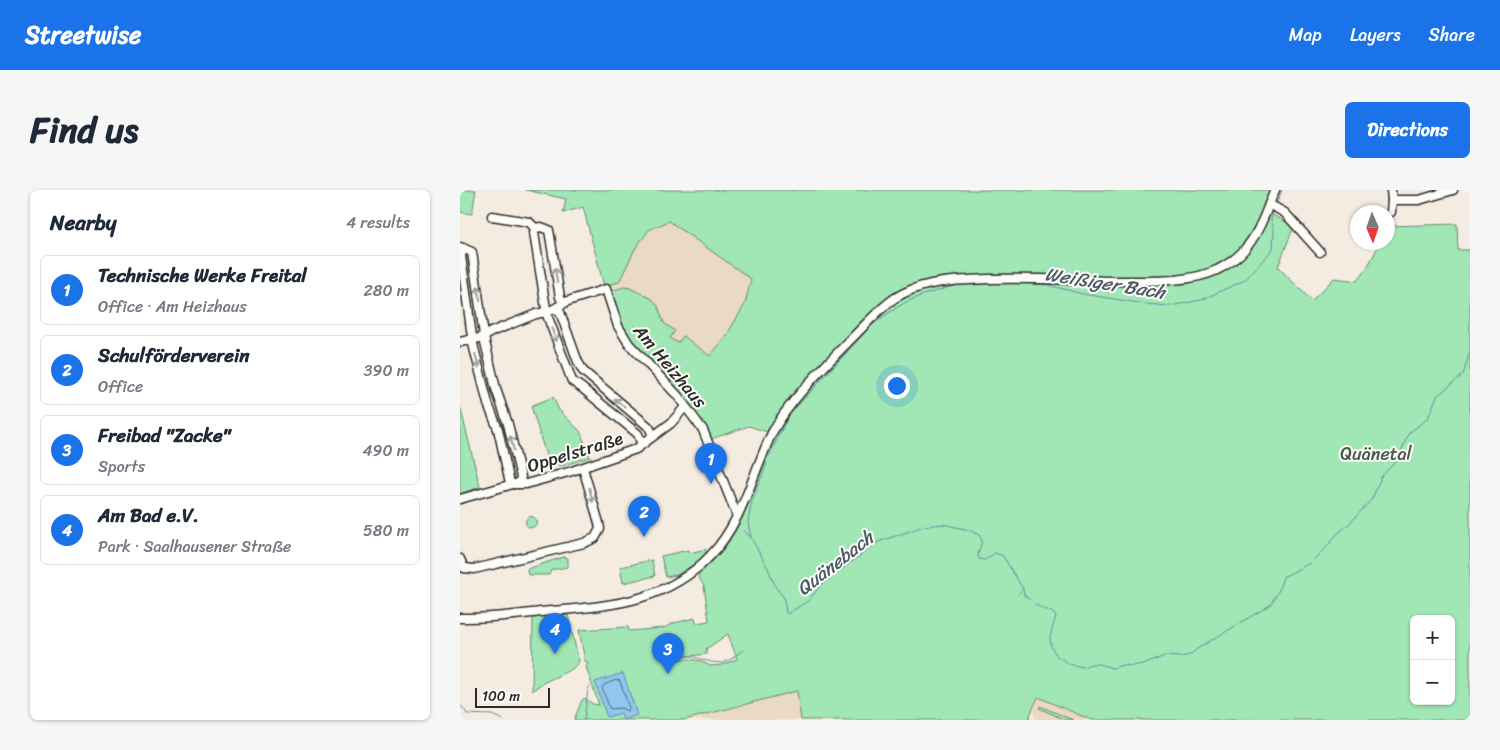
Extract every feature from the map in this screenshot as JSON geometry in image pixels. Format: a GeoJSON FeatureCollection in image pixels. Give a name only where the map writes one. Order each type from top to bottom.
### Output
{"type":"FeatureCollection","features":[{"type":"Feature","properties":{"kind":"street"},"geometry":{"type":"LineString","coordinates":[[460,618],[508,616],[620,604],[645,597],[688,575],[707,559],[722,542],[737,516],[780,417],[841,349],[895,298],[918,287],[952,281],[1002,279],[1136,281],[1193,277],[1216,271],[1235,259],[1246,248],[1273,206],[1275,190]]}},
{"type":"Feature","properties":{"kind":"street"},"geometry":{"type":"LineString","coordinates":[[1390,190],[1392,205]]}},
{"type":"Feature","properties":{"kind":"street"},"geometry":{"type":"LineString","coordinates":[[1392,200],[1419,200],[1450,191]]}},
{"type":"Feature","properties":{"kind":"street"},"geometry":{"type":"LineString","coordinates":[[1273,206],[1285,213],[1320,252]]}},
{"type":"Feature","properties":{"kind":"street"},"geometry":{"type":"LineString","coordinates":[[492,216],[529,222],[538,228],[549,230],[560,297],[559,310],[578,362],[583,371],[649,427],[652,433],[648,439],[640,440],[638,434],[572,381],[546,312],[534,233],[538,228]]}},
{"type":"Feature","properties":{"kind":"street"},"geometry":{"type":"LineString","coordinates":[[462,248],[472,252],[485,336],[496,389],[508,424],[521,476],[516,484],[510,483],[498,428],[488,404],[473,340],[461,256],[462,248]]}},
{"type":"Feature","properties":{"kind":"street","name":"Am Heizhaus"},"geometry":{"type":"LineString","coordinates":[[560,306],[606,289],[618,326],[629,344],[677,395],[704,434],[737,516]]}},
{"type":"Feature","properties":{"kind":"street"},"geometry":{"type":"LineString","coordinates":[[460,342],[485,336],[560,306]]}},
{"type":"Feature","properties":{"kind":"street","name":"Oppelstraße"},"geometry":{"type":"LineString","coordinates":[[460,499],[516,484],[526,484],[583,468],[636,449],[671,423],[684,407]]}},
{"type":"Feature","properties":{"kind":"street"},"geometry":{"type":"LineString","coordinates":[[460,559],[464,568],[474,570],[577,545],[595,538],[600,529],[599,523],[583,468]]}},
{"type":"Feature","properties":{"kind":"shaded area"},"geometry":{"type":"Polygon","coordinates":[[[669,221],[751,279],[745,304],[725,338],[710,356],[684,337],[678,344],[670,338],[675,331],[664,323],[658,306],[617,289],[611,291],[604,286],[649,230],[669,221]]]}},
{"type":"Feature","properties":{"kind":"shaded area"},"geometry":{"type":"Polygon","coordinates":[[[798,691],[801,720],[684,720],[737,706],[798,691]]]}},
{"type":"Feature","properties":{"kind":"shaded area"},"geometry":{"type":"Polygon","coordinates":[[[1038,697],[1091,720],[1035,720],[1033,710],[1038,697]]]}},
{"type":"Feature","properties":{"kind":"green space"},"geometry":{"type":"Polygon","coordinates":[[[460,190],[476,190],[472,214],[460,212],[460,190]]]}},
{"type":"Feature","properties":{"kind":"green space","name":"Quänetal"},"geometry":{"type":"Polygon","coordinates":[[[526,190],[1272,190],[1263,210],[1294,226],[1278,267],[1312,301],[1334,278],[1357,281],[1376,250],[1395,250],[1395,226],[1457,224],[1458,250],[1470,250],[1470,720],[1091,720],[1038,697],[1028,720],[801,720],[797,691],[684,720],[574,720],[582,700],[585,698],[593,704],[599,705],[586,667],[588,664],[585,661],[579,630],[628,627],[629,631],[664,628],[674,623],[695,618],[696,623],[709,621],[704,586],[698,576],[722,550],[736,529],[749,503],[776,435],[749,426],[711,439],[701,420],[682,393],[631,339],[624,328],[611,291],[624,287],[630,288],[652,299],[658,306],[664,323],[675,331],[670,338],[678,343],[683,336],[710,356],[725,338],[745,304],[751,279],[669,221],[649,230],[635,249],[619,282],[604,286],[583,207],[563,213],[566,199],[526,190]],[[728,634],[706,649],[707,654],[666,659],[690,659],[701,661],[710,666],[722,665],[737,659],[728,634]]]}},
{"type":"Feature","properties":{"kind":"green space"},"geometry":{"type":"Polygon","coordinates":[[[553,397],[559,410],[580,431],[590,457],[562,466],[548,462],[531,406],[553,397]]]}},
{"type":"Feature","properties":{"kind":"green space"},"geometry":{"type":"Polygon","coordinates":[[[460,406],[480,487],[460,494],[460,406]]]}},
{"type":"Feature","properties":{"kind":"green space"},"geometry":{"type":"Polygon","coordinates":[[[531,516],[537,522],[531,528],[525,522],[531,516]]]}},
{"type":"Feature","properties":{"kind":"green space"},"geometry":{"type":"Polygon","coordinates":[[[706,549],[705,557],[677,575],[666,577],[661,556],[688,550],[689,553],[706,549]]]}},
{"type":"Feature","properties":{"kind":"green space"},"geometry":{"type":"Polygon","coordinates":[[[563,557],[568,558],[568,567],[551,570],[549,575],[528,575],[527,569],[563,557]]]}},
{"type":"Feature","properties":{"kind":"green space"},"geometry":{"type":"Polygon","coordinates":[[[652,560],[655,576],[623,583],[620,567],[652,560]]]}},
{"type":"Feature","properties":{"kind":"green space"},"geometry":{"type":"Polygon","coordinates":[[[549,615],[552,618],[568,615],[579,662],[572,669],[541,684],[532,691],[533,617],[549,615]]]}},
{"type":"Feature","properties":{"kind":"green space"},"geometry":{"type":"Polygon","coordinates":[[[1040,706],[1073,720],[1065,720],[1039,708],[1040,706]]]}},
{"type":"Feature","properties":{"kind":"water"},"geometry":{"type":"Polygon","coordinates":[[[623,673],[637,715],[623,720],[621,713],[607,717],[595,682],[623,673]]]}},
{"type":"Feature","properties":{"kind":"waterway","name":"Weißiger Bach"},"geometry":{"type":"LineString","coordinates":[[1277,203],[1282,190]]}},
{"type":"Feature","properties":{"kind":"waterway","name":"Weißiger Bach"},"geometry":{"type":"LineString","coordinates":[[973,284],[1011,282],[1048,285],[1083,294],[1170,306],[1201,300],[1245,280],[1273,249],[1274,230],[1271,219],[1273,212]]}},
{"type":"Feature","properties":{"kind":"waterway","name":"Weißiger Bach"},"geometry":{"type":"LineString","coordinates":[[769,456],[789,415],[871,326],[904,303],[960,284]]}},
{"type":"Feature","properties":{"kind":"waterway","name":"Quänebach"},"geometry":{"type":"LineString","coordinates":[[1035,604],[1056,616],[1050,637],[1051,647],[1057,656],[1069,664],[1083,667],[1091,664],[1100,664],[1112,668],[1151,662],[1164,656],[1180,657],[1190,655],[1270,605],[1278,592],[1283,577],[1310,563],[1372,499],[1381,477],[1398,459],[1409,433],[1428,418],[1437,396],[1463,375],[1470,351]]}},
{"type":"Feature","properties":{"kind":"waterway","name":"Weißiger Bach"},"geometry":{"type":"LineString","coordinates":[[767,463],[752,501],[748,522],[751,538],[768,568],[775,586],[784,598],[786,613]]}},
{"type":"Feature","properties":{"kind":"waterway","name":"Quänebach"},"geometry":{"type":"LineString","coordinates":[[787,614],[808,601],[820,586],[878,542],[924,526],[943,524],[969,530],[979,535],[982,541],[978,554],[979,559],[985,560],[995,553],[1003,556],[1023,589],[1024,595],[1030,600]]}},
{"type":"Feature","properties":{"kind":"waterway","name":"Weißiger Bach"},"geometry":{"type":"LineString","coordinates":[[744,530],[750,537]]}},
{"type":"Feature","properties":{"kind":"waterway","name":"Quänebach"},"geometry":{"type":"LineString","coordinates":[[1018,594],[1023,589]]}},
{"type":"Feature","properties":{"kind":"waterway","name":"Quänebach"},"geometry":{"type":"LineString","coordinates":[[659,655],[687,655],[722,663],[743,650]]}},
{"type":"Feature","properties":{"kind":"waterway","name":"Quänebach"},"geometry":{"type":"LineString","coordinates":[[584,720],[590,686]]}},
{"type":"Feature","properties":{"kind":"waterway"},"geometry":{"type":"LineString","coordinates":[[460,705],[467,714],[492,715],[503,720]]}},
{"type":"Feature","properties":{"kind":"place","name":"Technische Werke Freital"},"geometry":{"type":"Point","coordinates":[711,484]}},
{"type":"Feature","properties":{"kind":"place","name":"Schulförderverein"},"geometry":{"type":"Point","coordinates":[644,537]}},
{"type":"Feature","properties":{"kind":"place","name":"Am Bad e.V."},"geometry":{"type":"Point","coordinates":[555,654]}},
{"type":"Feature","properties":{"kind":"place","name":"Freibad \"Zacke\""},"geometry":{"type":"Point","coordinates":[668,674]}}]}
